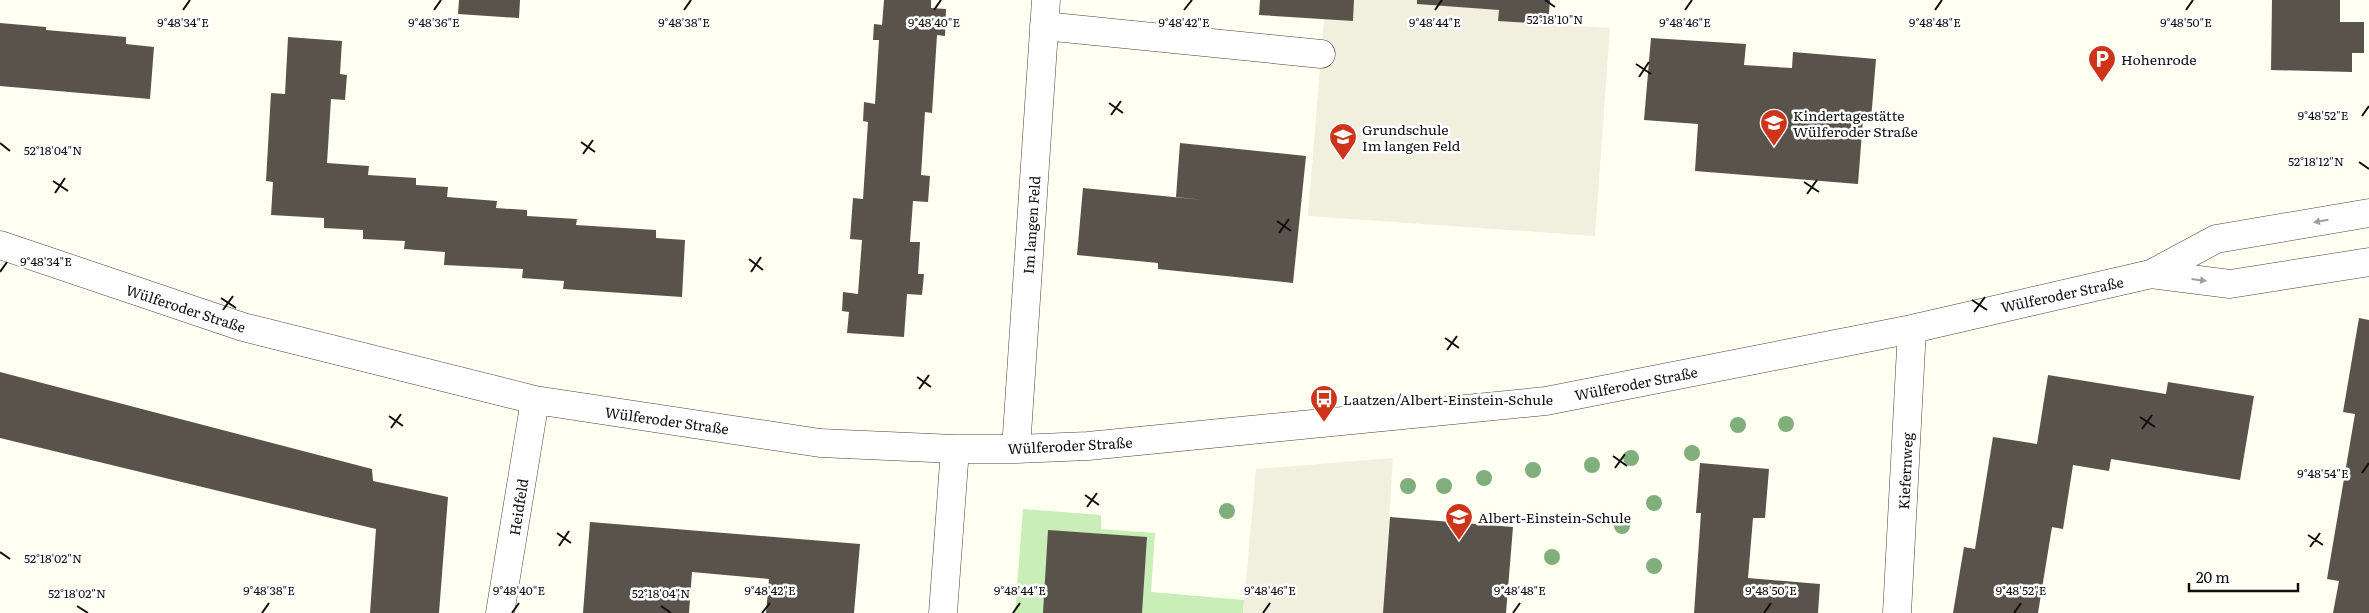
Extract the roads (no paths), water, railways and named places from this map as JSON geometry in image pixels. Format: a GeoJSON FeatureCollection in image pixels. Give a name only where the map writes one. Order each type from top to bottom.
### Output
{"type":"FeatureCollection","features":[{"type":"Feature","properties":{"kind":"street"},"geometry":{"type":"LineString","coordinates":[[1045,13],[1321,54]]}},
{"type":"Feature","properties":{"kind":"street","name":"Im langen Feld"},"geometry":{"type":"LineString","coordinates":[[1016,449],[1045,13]]}},
{"type":"Feature","properties":{"kind":"street","name":"Wülferoder Straße"},"geometry":{"type":"LineString","coordinates":[[0,245],[243,327],[535,400],[820,443],[954,449],[1016,449],[1088,446],[1546,401],[1912,329],[2151,274],[2216,239],[2369,213]]}},
{"type":"Feature","properties":{"kind":"street","name":"Wülferoder Straße"},"geometry":{"type":"LineString","coordinates":[[2151,274],[2230,284],[2369,262]]}},
{"type":"Feature","properties":{"kind":"street","name":"Kiefernweg"},"geometry":{"type":"LineString","coordinates":[[1897,613],[1912,329]]}},
{"type":"Feature","properties":{"kind":"street","name":"Heidfeld"},"geometry":{"type":"LineString","coordinates":[[500,613],[535,400]]}},
{"type":"Feature","properties":{"kind":"street"},"geometry":{"type":"LineString","coordinates":[[943,613],[954,449]]}},
{"type":"Feature","properties":{"kind":"place","name":"Hohenrode"},"geometry":{"type":"Point","coordinates":[2102,83]}},
{"type":"Feature","properties":{"kind":"place","name":"Kindertagestätte Wülferoder Straße"},"geometry":{"type":"Point","coordinates":[1774,147]}},
{"type":"Feature","properties":{"kind":"place","name":"Grundschule Im langen Feld"},"geometry":{"type":"Point","coordinates":[1343,161]}},
{"type":"Feature","properties":{"kind":"place","name":"Laatzen/Albert-Einstein-Schule"},"geometry":{"type":"Point","coordinates":[1324,423]}},
{"type":"Feature","properties":{"kind":"place","name":"Albert-Einstein-Schule"},"geometry":{"type":"Point","coordinates":[1459,541]}}]}
